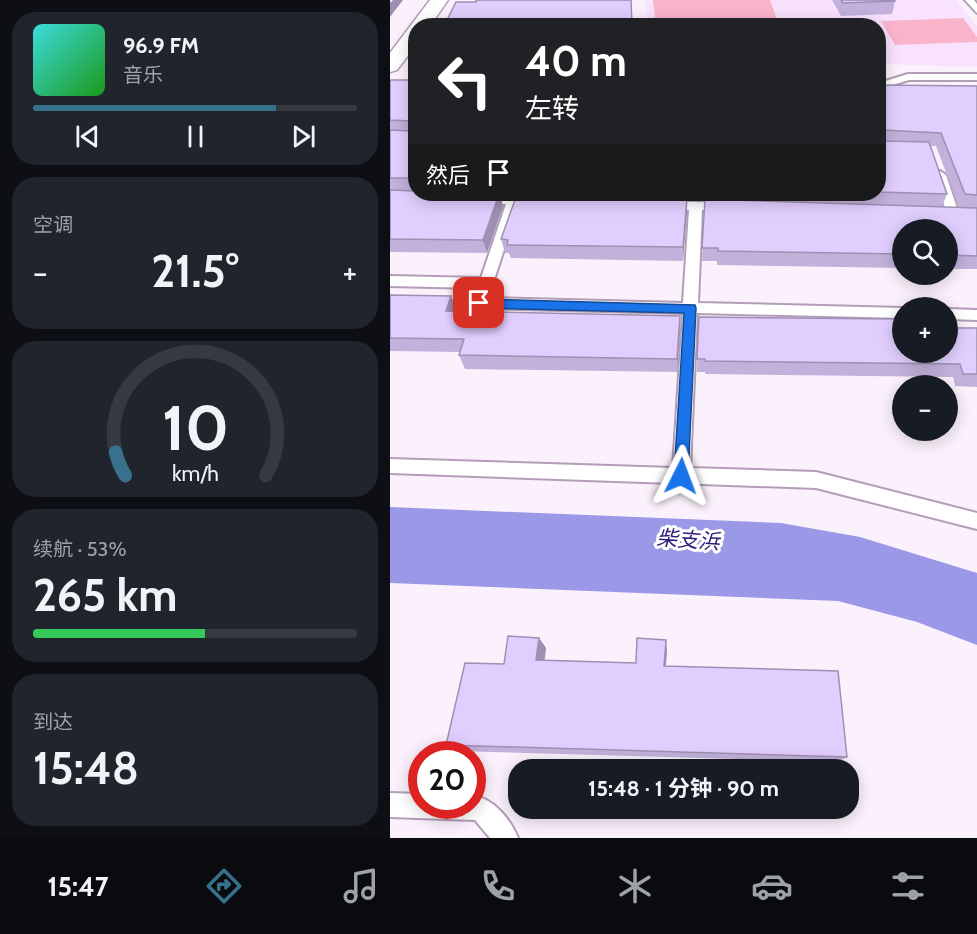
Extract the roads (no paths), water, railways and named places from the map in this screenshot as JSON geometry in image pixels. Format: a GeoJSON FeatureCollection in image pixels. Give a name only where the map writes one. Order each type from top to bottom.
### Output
{"type":"FeatureCollection","features":[{"type":"Feature","properties":{"kind":"street"},"geometry":{"type":"LineString","coordinates":[[426,18],[439,0]]}},
{"type":"Feature","properties":{"kind":"street"},"geometry":{"type":"LineString","coordinates":[[390,66],[408,42]]}},
{"type":"Feature","properties":{"kind":"lane"},"geometry":{"type":"LineString","coordinates":[[969,0],[977,10]]}},
{"type":"Feature","properties":{"kind":"lane"},"geometry":{"type":"LineString","coordinates":[[886,84],[908,77],[977,77]]}},
{"type":"Feature","properties":{"kind":"lane"},"geometry":{"type":"LineString","coordinates":[[935,160],[947,214],[969,214]]}},
{"type":"Feature","properties":{"kind":"lane"},"geometry":{"type":"LineString","coordinates":[[514,201],[479,303],[892,313]]}},
{"type":"Feature","properties":{"kind":"lane"},"geometry":{"type":"LineString","coordinates":[[651,205],[743,207]]}},
{"type":"Feature","properties":{"kind":"lane"},"geometry":{"type":"LineString","coordinates":[[681,476],[696,206]]}},
{"type":"Feature","properties":{"kind":"lane"},"geometry":{"type":"LineString","coordinates":[[390,281],[486,283]]}},
{"type":"Feature","properties":{"kind":"lane"},"geometry":{"type":"LineString","coordinates":[[958,314],[977,315]]}},
{"type":"Feature","properties":{"kind":"lane"},"geometry":{"type":"LineString","coordinates":[[390,466],[816,480],[977,521]]}},
{"type":"Feature","properties":{"kind":"lane"},"geometry":{"type":"LineString","coordinates":[[390,805],[481,808],[506,838]]}},
{"type":"Feature","properties":{"kind":"water","name":"柴支浜"},"geometry":{"type":"Polygon","coordinates":[[[390,507],[781,523],[860,537],[977,573],[977,645],[917,622],[838,601],[390,583],[390,507]]]}}]}
